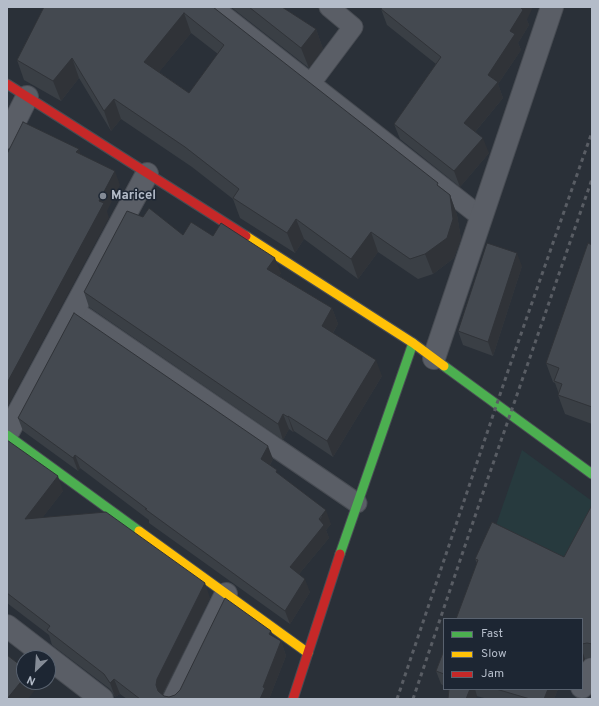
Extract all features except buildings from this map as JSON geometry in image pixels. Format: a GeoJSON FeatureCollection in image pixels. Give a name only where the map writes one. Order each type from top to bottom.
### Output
{"type":"FeatureCollection","features":[{"type":"Feature","properties":{"kind":"street"},"geometry":{"type":"LineString","coordinates":[[434,358],[552,7]]}},
{"type":"Feature","properties":{"kind":"street"},"geometry":{"type":"LineString","coordinates":[[7,84],[413,343],[592,474]]}},
{"type":"Feature","properties":{"kind":"street"},"geometry":{"type":"LineString","coordinates":[[7,137],[27,97]]}},
{"type":"Feature","properties":{"kind":"street"},"geometry":{"type":"LineString","coordinates":[[147,174],[7,435],[308,653]]}},
{"type":"Feature","properties":{"kind":"street"},"geometry":{"type":"LineString","coordinates":[[293,699],[357,503],[413,343]]}},
{"type":"Feature","properties":{"kind":"street"},"geometry":{"type":"LineString","coordinates":[[174,699],[226,594]]}},
{"type":"Feature","properties":{"kind":"street"},"geometry":{"type":"LineString","coordinates":[[7,626],[102,699]]}},
{"type":"Feature","properties":{"kind":"street"},"geometry":{"type":"LineString","coordinates":[[583,685],[592,669]]}},
{"type":"Feature","properties":{"kind":"street"},"geometry":{"type":"LineString","coordinates":[[575,699],[580,690]]}},
{"type":"Feature","properties":{"kind":"lane"},"geometry":{"type":"LineString","coordinates":[[213,7],[481,217]]}},
{"type":"Feature","properties":{"kind":"lane"},"geometry":{"type":"LineString","coordinates":[[311,83],[353,28],[329,7]]}},
{"type":"Feature","properties":{"kind":"lane"},"geometry":{"type":"LineString","coordinates":[[74,310],[357,503]]}},
{"type":"Feature","properties":{"kind":"green space"},"geometry":{"type":"Polygon","coordinates":[[[522,450],[592,501],[592,524],[568,569],[494,531],[522,450]]]}},
{"type":"Feature","properties":{"kind":"railway"},"geometry":{"type":"LineString","coordinates":[[397,699],[508,371],[592,132]]}},
{"type":"Feature","properties":{"kind":"railway"},"geometry":{"type":"LineString","coordinates":[[413,699],[592,179]]}},
{"type":"Feature","properties":{"kind":"traffic: fast"},"geometry":{"type":"LineString","coordinates":[[340,554],[413,343]]}},
{"type":"Feature","properties":{"kind":"traffic: fast"},"geometry":{"type":"LineString","coordinates":[[444,366],[592,474]]}},
{"type":"Feature","properties":{"kind":"traffic: fast"},"geometry":{"type":"LineString","coordinates":[[7,435],[139,531]]}},
{"type":"Feature","properties":{"kind":"traffic: slow"},"geometry":{"type":"LineString","coordinates":[[246,236],[413,343],[444,366]]}},
{"type":"Feature","properties":{"kind":"traffic: slow"},"geometry":{"type":"LineString","coordinates":[[139,531],[308,653]]}},
{"type":"Feature","properties":{"kind":"traffic: jam"},"geometry":{"type":"LineString","coordinates":[[7,84],[246,236]]}},
{"type":"Feature","properties":{"kind":"traffic: jam"},"geometry":{"type":"LineString","coordinates":[[293,699],[340,554]]}},
{"type":"Feature","properties":{"kind":"place","name":"Maricel"},"geometry":{"type":"Point","coordinates":[103,196]}}]}
